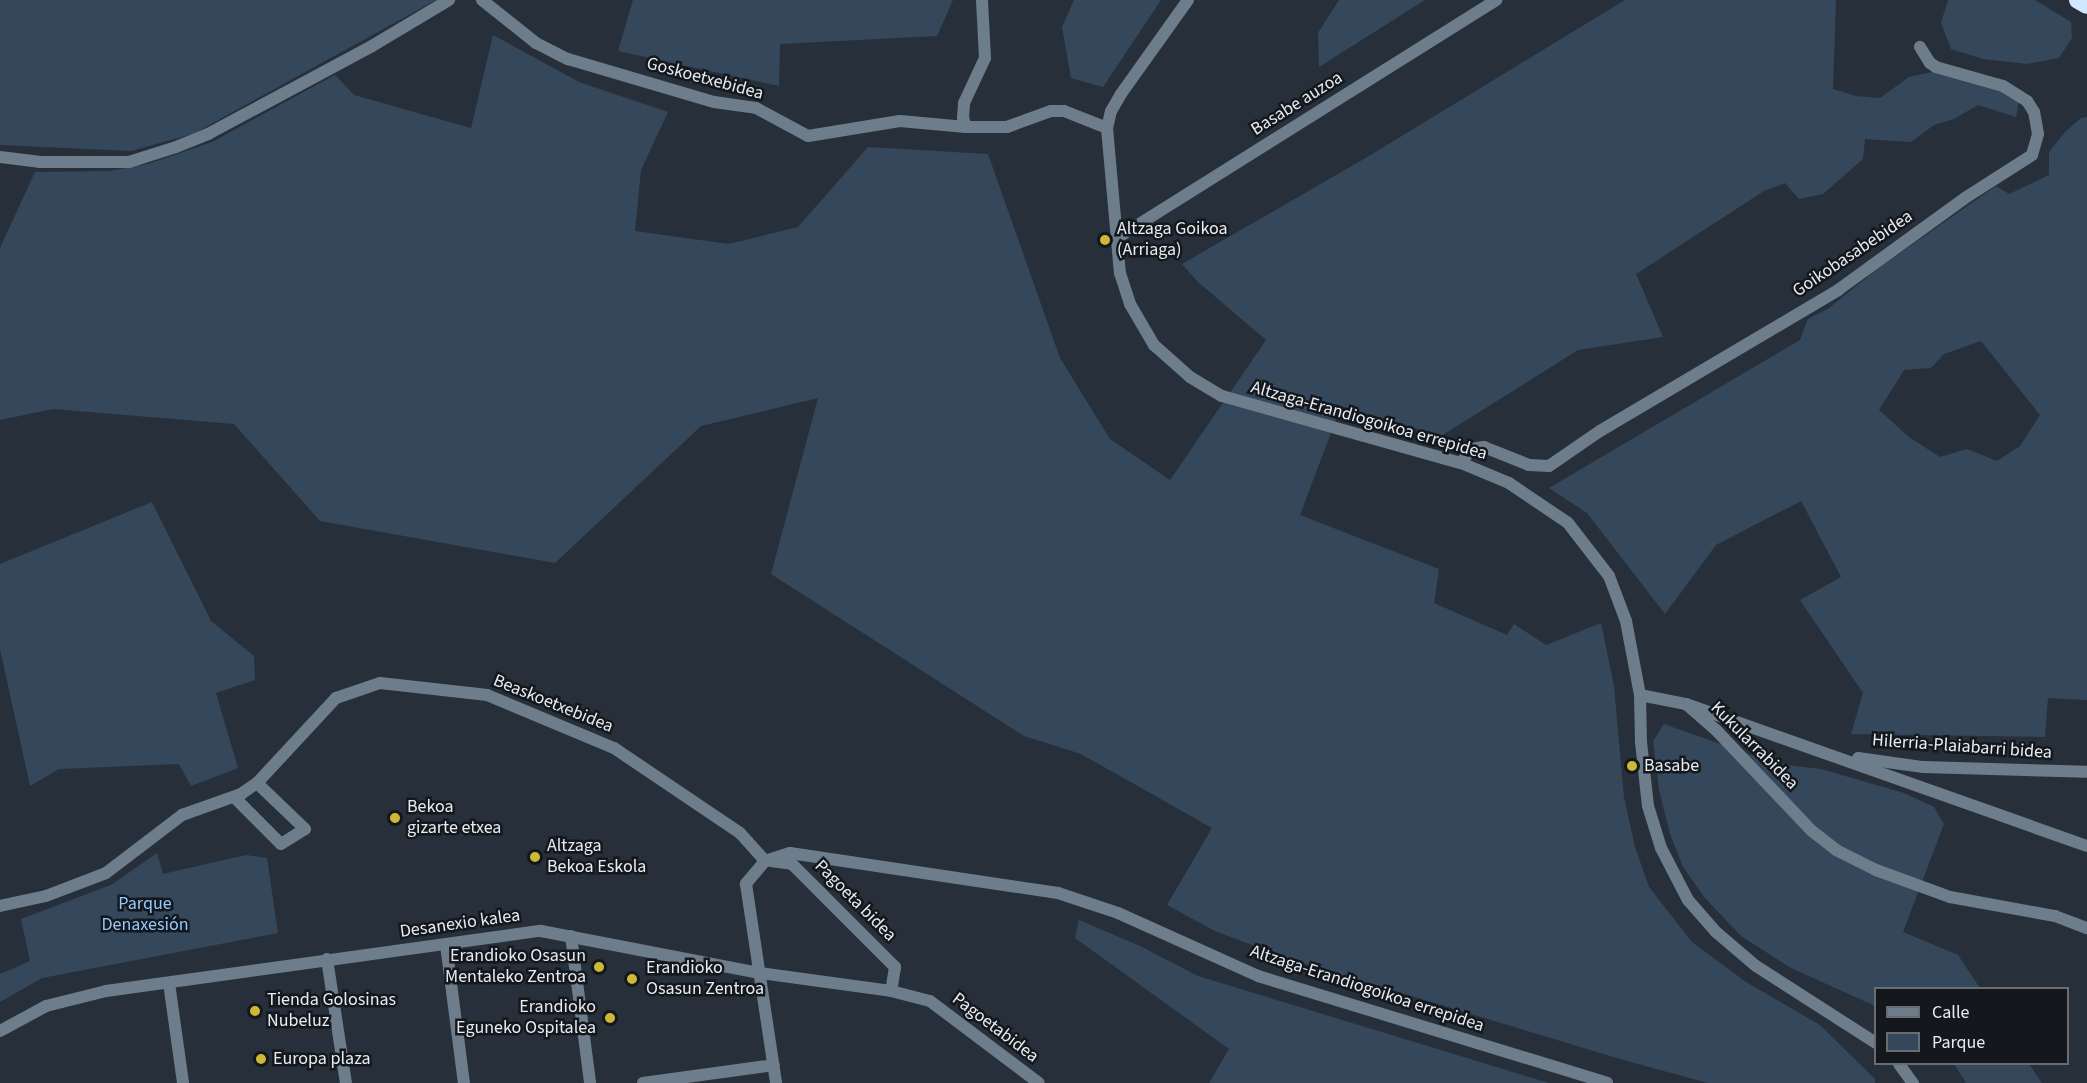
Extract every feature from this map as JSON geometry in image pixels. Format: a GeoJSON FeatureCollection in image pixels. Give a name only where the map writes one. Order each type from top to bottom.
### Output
{"type":"FeatureCollection","features":[{"type":"Feature","properties":{"kind":"highway"},"geometry":{"type":"LineString","coordinates":[[2078,0],[2087,5]]}},
{"type":"Feature","properties":{"kind":"street"},"geometry":{"type":"LineString","coordinates":[[0,157],[39,162],[129,162],[176,147],[208,134],[372,46],[449,0]]}},
{"type":"Feature","properties":{"kind":"street","name":"Goskoetxebidea"},"geometry":{"type":"LineString","coordinates":[[482,0],[536,43],[568,59],[714,102],[756,108],[808,136],[900,121],[966,127],[1007,127],[1051,111],[1064,111],[1107,128]]}},
{"type":"Feature","properties":{"kind":"street"},"geometry":{"type":"LineString","coordinates":[[966,127],[963,118],[964,103],[981,72],[985,58],[982,0]]}},
{"type":"Feature","properties":{"kind":"street","name":"Altzaga-Erandiogoikoa errepidea"},"geometry":{"type":"LineString","coordinates":[[1188,0],[1121,94],[1111,111],[1107,128],[1120,273],[1130,304],[1154,345],[1190,377],[1222,396],[1461,463],[1509,483],[1568,523],[1609,576],[1626,621],[1640,694],[1641,742],[1648,806],[1661,848],[1688,900],[1716,932],[1756,966],[1874,1042]]}},
{"type":"Feature","properties":{"kind":"street","name":"Basabe auzoa"},"geometry":{"type":"LineString","coordinates":[[1117,238],[1496,0]]}},
{"type":"Feature","properties":{"kind":"street","name":"Goikobasabebidea"},"geometry":{"type":"LineString","coordinates":[[1461,463],[1471,449],[1484,447],[1535,467],[1549,466],[1600,431],[1838,290],[1968,196],[2032,155],[2038,134],[2034,112],[2027,101],[2003,86],[1936,67],[1930,63],[1920,47]]}},
{"type":"Feature","properties":{"kind":"street","name":"Beaskoetxebidea"},"geometry":{"type":"LineString","coordinates":[[0,906],[46,896],[106,873],[182,815],[234,797],[257,783],[336,698],[380,683],[487,695],[614,748],[740,833],[765,861]]}},
{"type":"Feature","properties":{"kind":"street"},"geometry":{"type":"LineString","coordinates":[[1640,694],[1686,704]]}},
{"type":"Feature","properties":{"kind":"street","name":"Kukularrabidea"},"geometry":{"type":"LineString","coordinates":[[1686,704],[2087,846]]}},
{"type":"Feature","properties":{"kind":"street","name":"Kukularrabidea"},"geometry":{"type":"LineString","coordinates":[[1686,704],[1716,730],[1812,831],[1836,850],[1876,870],[1950,897],[2037,912],[2087,928]]}},
{"type":"Feature","properties":{"kind":"street","name":"Hilerria-Plaiabarri bidea"},"geometry":{"type":"LineString","coordinates":[[1836,756],[1923,767],[2087,772]]}},
{"type":"Feature","properties":{"kind":"street"},"geometry":{"type":"LineString","coordinates":[[234,797],[281,844],[305,829],[257,783]]}},
{"type":"Feature","properties":{"kind":"street","name":"Altzaga-Erandiogoikoa errepidea"},"geometry":{"type":"LineString","coordinates":[[765,861],[790,853],[1058,893],[1118,913],[1258,976],[1607,1083]]}},
{"type":"Feature","properties":{"kind":"street"},"geometry":{"type":"LineString","coordinates":[[765,861],[746,884],[776,1083]]}},
{"type":"Feature","properties":{"kind":"street","name":"Pagoeta bidea"},"geometry":{"type":"LineString","coordinates":[[765,861],[792,864],[895,967],[891,991]]}},
{"type":"Feature","properties":{"kind":"street","name":"Desanexio kalea"},"geometry":{"type":"LineString","coordinates":[[0,1031],[46,1006],[106,991],[541,931],[760,973],[891,991],[930,1001]]}},
{"type":"Feature","properties":{"kind":"street"},"geometry":{"type":"LineString","coordinates":[[571,936],[590,1083]]}},
{"type":"Feature","properties":{"kind":"street"},"geometry":{"type":"LineString","coordinates":[[446,945],[464,1083]]}},
{"type":"Feature","properties":{"kind":"street"},"geometry":{"type":"LineString","coordinates":[[327,959],[346,1083]]}},
{"type":"Feature","properties":{"kind":"street"},"geometry":{"type":"LineString","coordinates":[[169,983],[183,1083]]}},
{"type":"Feature","properties":{"kind":"street","name":"Pagoetabidea"},"geometry":{"type":"LineString","coordinates":[[930,1001],[1039,1083]]}},
{"type":"Feature","properties":{"kind":"street"},"geometry":{"type":"LineString","coordinates":[[643,1083],[774,1065]]}},
{"type":"Feature","properties":{"kind":"street"},"geometry":{"type":"LineString","coordinates":[[1900,1065],[1913,1083]]}},
{"type":"Feature","properties":{"kind":"green space"},"geometry":{"type":"Polygon","coordinates":[[[0,0],[436,0],[193,134],[131,151],[0,145],[0,0]]]}},
{"type":"Feature","properties":{"kind":"green space"},"geometry":{"type":"Polygon","coordinates":[[[633,0],[953,0],[937,36],[780,44],[779,86],[618,51],[633,0]]]}},
{"type":"Feature","properties":{"kind":"green space"},"geometry":{"type":"Polygon","coordinates":[[[1074,0],[1161,0],[1103,87],[1071,78],[1062,27],[1074,0]]]}},
{"type":"Feature","properties":{"kind":"green space"},"geometry":{"type":"Polygon","coordinates":[[[1339,0],[1425,0],[1319,67],[1318,33],[1339,0]]]}},
{"type":"Feature","properties":{"kind":"green space"},"geometry":{"type":"Polygon","coordinates":[[[1625,0],[1836,0],[1833,89],[1856,96],[1880,98],[1909,77],[1932,72],[1992,84],[2019,101],[2016,117],[1978,105],[1954,119],[1934,125],[1911,142],[1865,139],[1863,159],[1823,194],[1799,199],[1785,183],[1764,191],[1636,274],[1663,337],[1578,350],[1441,436],[1341,406],[1300,515],[1439,569],[1434,603],[1507,635],[1514,624],[1546,645],[1601,623],[1614,686],[1624,797],[1635,847],[1649,887],[1692,942],[1746,982],[1820,1025],[1875,1079],[1875,1083],[1708,1083],[1627,1061],[1289,959],[1215,931],[1167,905],[1212,828],[1081,754],[1024,736],[771,574],[818,398],[701,426],[555,563],[320,521],[234,424],[53,409],[0,420],[0,248],[35,172],[109,171],[148,164],[212,142],[335,75],[354,95],[471,128],[493,35],[579,82],[668,112],[641,170],[635,231],[729,244],[798,227],[868,147],[988,154],[1060,358],[1110,439],[1170,480],[1266,340],[1198,282],[1182,264],[1369,156],[1625,0]]]}},
{"type":"Feature","properties":{"kind":"green space"},"geometry":{"type":"Polygon","coordinates":[[[1948,0],[2035,0],[2071,22],[2072,38],[2059,58],[2027,64],[1983,59],[1951,49],[1941,23],[1948,0]]]}},
{"type":"Feature","properties":{"kind":"green space"},"geometry":{"type":"Polygon","coordinates":[[[2087,117],[2087,700],[2048,698],[2045,737],[1851,734],[1863,693],[1800,600],[1841,577],[1801,501],[1716,545],[1665,614],[1587,513],[1549,488],[1800,340],[1808,319],[1829,308],[1880,267],[1996,186],[2009,194],[2049,175],[2049,152],[2065,132],[2081,118],[2087,117]],[[1981,341],[1944,354],[1931,368],[1904,370],[1879,410],[1909,437],[1940,457],[1967,449],[1997,461],[2020,446],[2040,415],[1981,341]]]}},
{"type":"Feature","properties":{"kind":"green space"},"geometry":{"type":"Polygon","coordinates":[[[152,502],[211,621],[254,656],[255,680],[216,693],[238,768],[191,786],[179,764],[59,769],[30,786],[0,649],[0,564],[152,502]]]}},
{"type":"Feature","properties":{"kind":"green space"},"geometry":{"type":"Polygon","coordinates":[[[1664,724],[1777,764],[1821,769],[1904,793],[1934,807],[1944,824],[1903,932],[1958,955],[1979,987],[1874,987],[1874,1006],[1791,968],[1741,936],[1705,898],[1683,867],[1670,834],[1659,790],[1653,741],[1664,724]]]}},
{"type":"Feature","properties":{"kind":"green space","name":"Parque Denaxesión"},"geometry":{"type":"Polygon","coordinates":[[[157,853],[163,874],[246,855],[267,858],[278,933],[42,978],[0,1002],[0,974],[30,961],[21,919],[111,885],[157,853]]]}},
{"type":"Feature","properties":{"kind":"green space"},"geometry":{"type":"Polygon","coordinates":[[[1079,920],[1140,946],[1198,976],[1549,1083],[1209,1083],[1229,1049],[1075,938],[1079,920]]]}},
{"type":"Feature","properties":{"kind":"green space"},"geometry":{"type":"Polygon","coordinates":[[[1955,1065],[2030,1065],[2042,1083],[1966,1083],[1955,1065]]]}},
{"type":"Feature","properties":{"kind":"place","name":"Altzaga Goikoa (Arriaga)"},"geometry":{"type":"Point","coordinates":[1105,240]}},
{"type":"Feature","properties":{"kind":"place","name":"Basabe"},"geometry":{"type":"Point","coordinates":[1632,766]}},
{"type":"Feature","properties":{"kind":"place","name":"Bekoa gizarte etxea"},"geometry":{"type":"Point","coordinates":[395,818]}},
{"type":"Feature","properties":{"kind":"place","name":"Altzaga Bekoa Eskola"},"geometry":{"type":"Point","coordinates":[535,857]}},
{"type":"Feature","properties":{"kind":"place","name":"Erandioko Osasun Mentaleko Zentroa"},"geometry":{"type":"Point","coordinates":[599,967]}},
{"type":"Feature","properties":{"kind":"place","name":"Erandioko Osasun Zentroa"},"geometry":{"type":"Point","coordinates":[632,979]}},
{"type":"Feature","properties":{"kind":"place","name":"Tienda Golosinas Nubeluz"},"geometry":{"type":"Point","coordinates":[255,1011]}},
{"type":"Feature","properties":{"kind":"place","name":"Erandioko Eguneko Ospitalea"},"geometry":{"type":"Point","coordinates":[610,1018]}},
{"type":"Feature","properties":{"kind":"place","name":"Europa plaza"},"geometry":{"type":"Point","coordinates":[261,1059]}}]}
